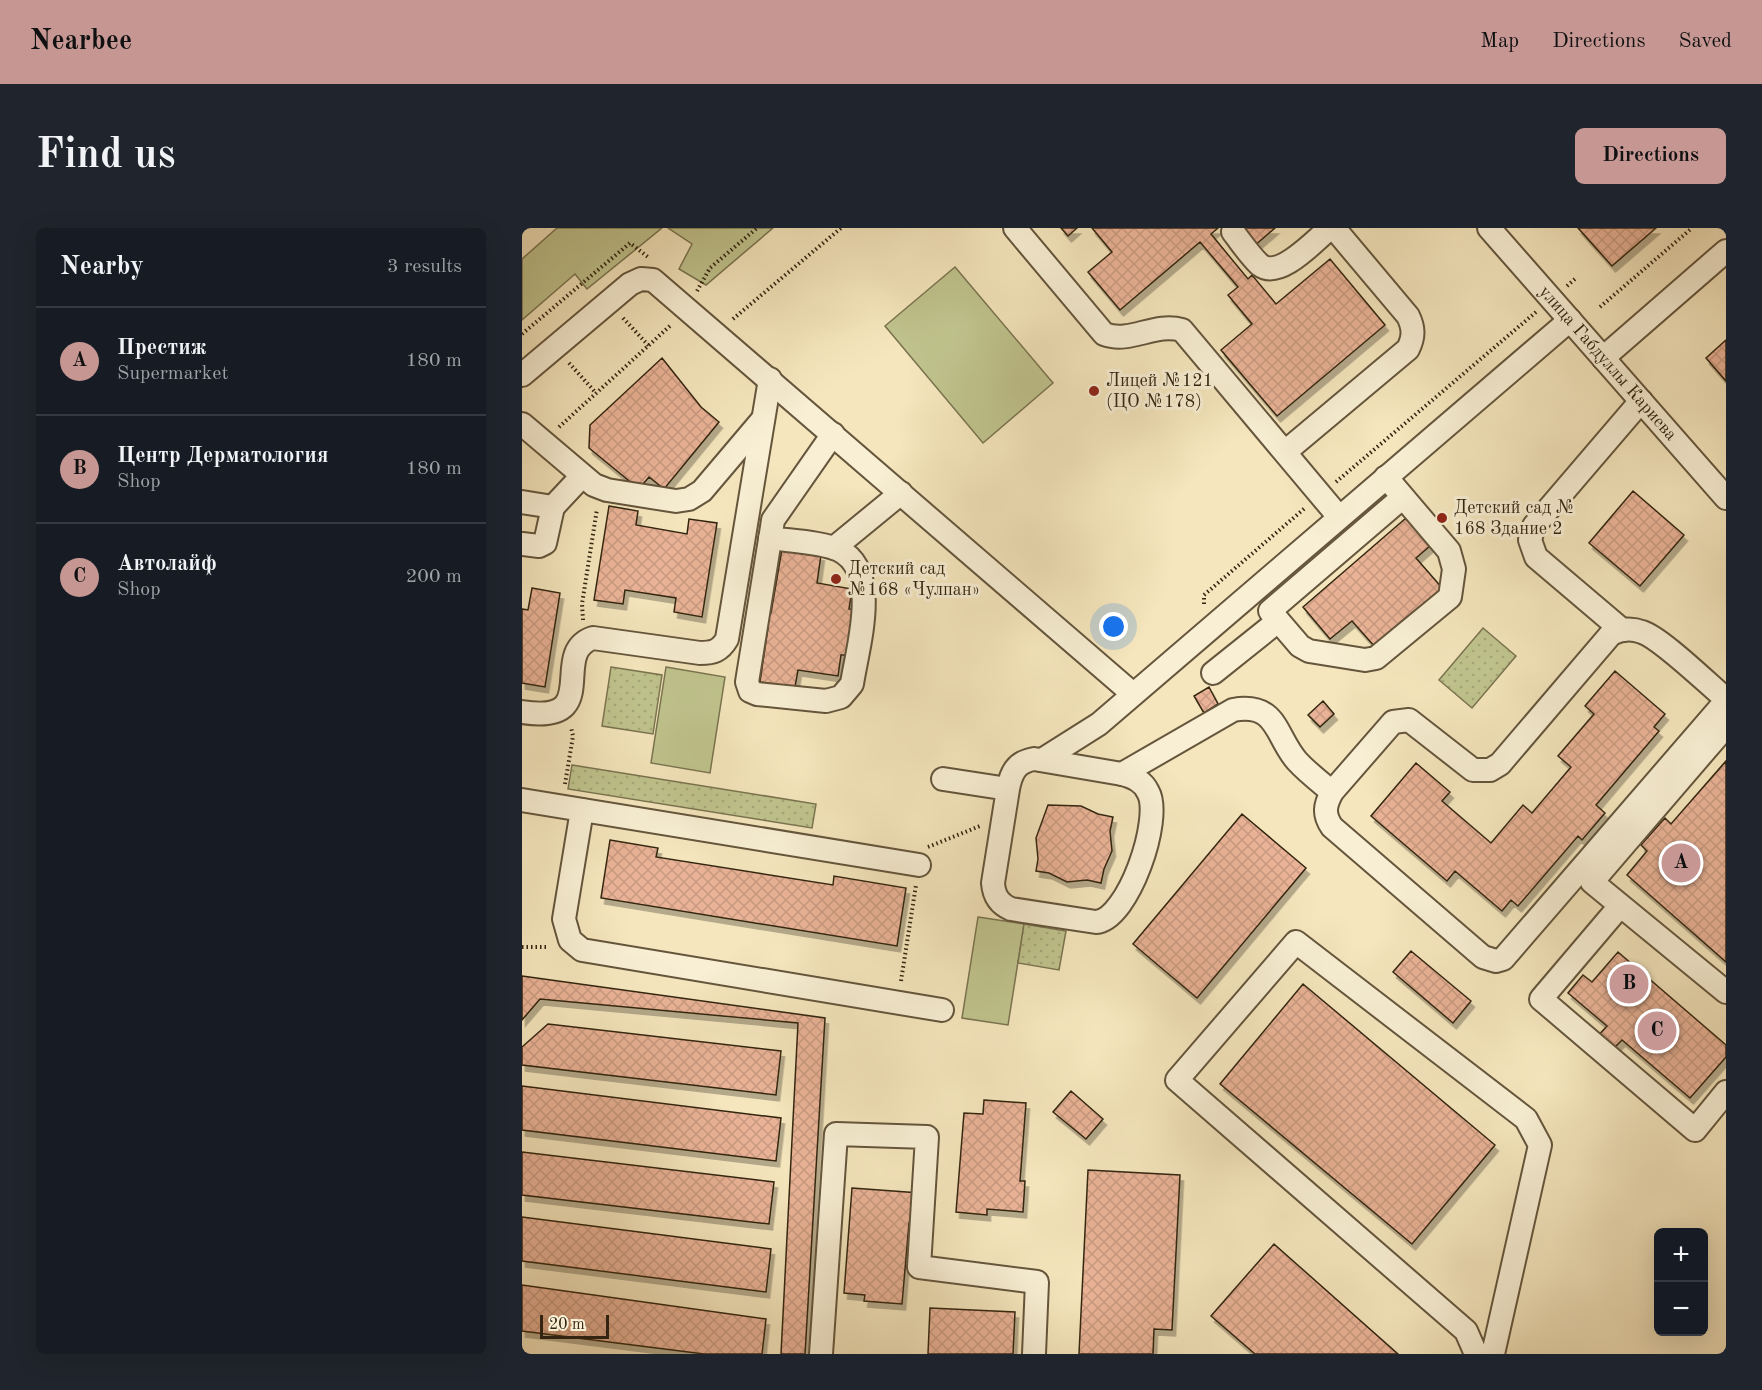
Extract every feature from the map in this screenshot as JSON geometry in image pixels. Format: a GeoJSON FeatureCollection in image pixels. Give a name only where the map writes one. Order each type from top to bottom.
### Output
{"type":"FeatureCollection","features":[{"type":"Feature","properties":{"kind":"street"},"geometry":{"type":"LineString","coordinates":[[1015,228],[1104,334],[1120,338],[1164,327],[1182,330],[1339,518]]}},
{"type":"Feature","properties":{"kind":"street"},"geometry":{"type":"LineString","coordinates":[[1233,232],[1260,265],[1272,269],[1286,265],[1332,228],[1408,316],[1412,325],[1412,341],[1408,349],[1285,452]]}},
{"type":"Feature","properties":{"kind":"street","name":"улица Габдуллы Кариева"},"geometry":{"type":"LineString","coordinates":[[1489,228],[1726,498]]}},
{"type":"Feature","properties":{"kind":"street"},"geometry":{"type":"LineString","coordinates":[[1603,358],[1726,251]]}},
{"type":"Feature","properties":{"kind":"street"},"geometry":{"type":"LineString","coordinates":[[522,375],[636,280],[648,279],[659,284],[1133,694]]}},
{"type":"Feature","properties":{"kind":"street"},"geometry":{"type":"LineString","coordinates":[[1042,760],[1082,737],[1570,320]]}},
{"type":"Feature","properties":{"kind":"street"},"geometry":{"type":"LineString","coordinates":[[522,712],[553,714],[565,706],[569,697],[577,650],[586,640],[598,637],[700,653],[711,653],[723,646],[727,639],[770,379]]}},
{"type":"Feature","properties":{"kind":"street"},"geometry":{"type":"LineString","coordinates":[[1622,630],[1536,557],[1530,540],[1534,526],[1641,401]]}},
{"type":"Feature","properties":{"kind":"street"},"geometry":{"type":"LineString","coordinates":[[522,424],[591,482],[676,501],[689,499],[702,491],[763,419]]}},
{"type":"Feature","properties":{"kind":"street"},"geometry":{"type":"LineString","coordinates":[[770,538],[834,548],[843,553],[853,565],[866,598],[852,684],[848,692],[834,700],[765,696],[750,691],[747,682],[770,538],[779,509],[833,435]]}},
{"type":"Feature","properties":{"kind":"street"},"geometry":{"type":"LineString","coordinates":[[1253,591],[1300,646],[1309,651],[1371,659],[1382,655],[1450,597],[1454,569],[1449,550],[1386,477]]}},
{"type":"Feature","properties":{"kind":"street"},"geometry":{"type":"LineString","coordinates":[[522,502],[553,507],[591,482]]}},
{"type":"Feature","properties":{"kind":"street"},"geometry":{"type":"LineString","coordinates":[[834,548],[901,493]]}},
{"type":"Feature","properties":{"kind":"street"},"geometry":{"type":"LineString","coordinates":[[1213,673],[1403,497]]}},
{"type":"Feature","properties":{"kind":"street"},"geometry":{"type":"LineString","coordinates":[[522,544],[539,546],[545,543],[553,507]]}},
{"type":"Feature","properties":{"kind":"street"},"geometry":{"type":"LineString","coordinates":[[1622,630],[1637,630],[1651,636],[1726,700],[1510,955],[1496,961],[1483,957],[1332,827],[1325,813],[1326,804],[1332,792],[1387,726],[1400,719],[1409,720],[1418,726],[1465,766],[1473,770],[1490,770],[1500,764],[1611,634],[1622,630]]}},
{"type":"Feature","properties":{"kind":"street"},"geometry":{"type":"LineString","coordinates":[[1122,774],[1233,710],[1250,709],[1263,713],[1276,725],[1297,761],[1332,792]]}},
{"type":"Feature","properties":{"kind":"street"},"geometry":{"type":"LineString","coordinates":[[1726,726],[1592,882],[1726,992]]}},
{"type":"Feature","properties":{"kind":"street"},"geometry":{"type":"LineString","coordinates":[[1027,760],[1042,760],[1134,777],[1149,793],[1153,816],[1138,876],[1102,922],[1011,909],[999,902],[994,892],[993,883],[1010,777],[1019,764],[1027,760]]}},
{"type":"Feature","properties":{"kind":"street"},"geometry":{"type":"LineString","coordinates":[[943,779],[1008,789]]}},
{"type":"Feature","properties":{"kind":"street"},"geometry":{"type":"LineString","coordinates":[[522,800],[920,864]]}},
{"type":"Feature","properties":{"kind":"street"},"geometry":{"type":"LineString","coordinates":[[572,808],[564,919],[570,940],[582,950],[942,1010]]}},
{"type":"Feature","properties":{"kind":"street"},"geometry":{"type":"LineString","coordinates":[[1620,906],[1541,999],[1695,1130],[1726,1092]]}},
{"type":"Feature","properties":{"kind":"street"},"geometry":{"type":"LineString","coordinates":[[1476,1354],[1466,1331],[1177,1080],[1296,942],[1526,1119],[1540,1145],[1493,1354]]}},
{"type":"Feature","properties":{"kind":"street"},"geometry":{"type":"LineString","coordinates":[[821,1354],[836,1134],[927,1137],[919,1267],[1037,1282],[1035,1354]]}},
{"type":"Feature","properties":{"kind":"path"},"geometry":{"type":"LineString","coordinates":[[543,442],[689,309],[707,271],[758,228]]}},
{"type":"Feature","properties":{"kind":"path"},"geometry":{"type":"LineString","coordinates":[[716,333],[841,228]]}},
{"type":"Feature","properties":{"kind":"path"},"geometry":{"type":"LineString","coordinates":[[1600,307],[1692,228]]}},
{"type":"Feature","properties":{"kind":"path"},"geometry":{"type":"LineString","coordinates":[[1204,606],[1204,595],[1575,279]]}},
{"type":"Feature","properties":{"kind":"path"},"geometry":{"type":"LineString","coordinates":[[609,302],[649,346]]}},
{"type":"Feature","properties":{"kind":"path"},"geometry":{"type":"LineString","coordinates":[[555,347],[596,393]]}},
{"type":"Feature","properties":{"kind":"path"},"geometry":{"type":"LineString","coordinates":[[586,640],[582,604],[591,482]]}},
{"type":"Feature","properties":{"kind":"path"},"geometry":{"type":"LineString","coordinates":[[565,706],[573,736],[572,808]]}},
{"type":"Feature","properties":{"kind":"path"},"geometry":{"type":"LineString","coordinates":[[894,861],[1004,816]]}},
{"type":"Feature","properties":{"kind":"path"},"geometry":{"type":"LineString","coordinates":[[897,1003],[920,864]]}},
{"type":"Feature","properties":{"kind":"green space"},"geometry":{"type":"Polygon","coordinates":[[[557,228],[662,228],[587,289],[575,274],[522,320],[522,259],[557,228]]]}},
{"type":"Feature","properties":{"kind":"green space"},"geometry":{"type":"Polygon","coordinates":[[[668,228],[773,228],[706,285],[679,269],[692,244],[668,228]]]}},
{"type":"Feature","properties":{"kind":"green space"},"geometry":{"type":"Polygon","coordinates":[[[955,267],[1053,383],[983,443],[885,326],[955,267]]]}},
{"type":"Feature","properties":{"kind":"green space"},"geometry":{"type":"Polygon","coordinates":[[[1483,628],[1516,656],[1472,708],[1439,680],[1483,628]]]}},
{"type":"Feature","properties":{"kind":"green space"},"geometry":{"type":"Polygon","coordinates":[[[611,667],[662,675],[653,734],[602,726],[611,667]]]}},
{"type":"Feature","properties":{"kind":"green space"},"geometry":{"type":"Polygon","coordinates":[[[666,667],[725,677],[710,773],[651,763],[666,667]]]}},
{"type":"Feature","properties":{"kind":"green space"},"geometry":{"type":"Polygon","coordinates":[[[572,765],[816,804],[812,828],[568,789],[572,765]]]}},
{"type":"Feature","properties":{"kind":"green space"},"geometry":{"type":"Polygon","coordinates":[[[978,917],[1024,924],[1008,1025],[962,1018],[978,917]]]}},
{"type":"Feature","properties":{"kind":"green space"},"geometry":{"type":"Polygon","coordinates":[[[1024,924],[1066,931],[1059,970],[1018,963],[1024,924]]]}},
{"type":"Feature","properties":{"kind":"building"},"geometry":{"type":"Polygon","coordinates":[[[1061,228],[1077,228],[1068,236],[1061,228]]]}},
{"type":"Feature","properties":{"kind":"building"},"geometry":{"type":"Polygon","coordinates":[[[1092,228],[1218,228],[1211,234],[1248,279],[1252,275],[1276,304],[1330,259],[1385,325],[1277,416],[1221,350],[1252,324],[1228,295],[1238,287],[1200,242],[1120,310],[1088,272],[1112,252],[1092,228]]]}},
{"type":"Feature","properties":{"kind":"building"},"geometry":{"type":"Polygon","coordinates":[[[1237,228],[1275,228],[1253,247],[1237,228]]]}},
{"type":"Feature","properties":{"kind":"building"},"geometry":{"type":"Polygon","coordinates":[[[1578,228],[1656,228],[1612,266],[1578,228]]]}},
{"type":"Feature","properties":{"kind":"building"},"geometry":{"type":"Polygon","coordinates":[[[1726,340],[1726,381],[1706,358],[1726,340]]]}},
{"type":"Feature","properties":{"kind":"building"},"geometry":{"type":"Polygon","coordinates":[[[662,358],[701,407],[719,422],[664,489],[649,477],[639,489],[589,448],[590,425],[662,358]]]}},
{"type":"Feature","properties":{"kind":"building"},"geometry":{"type":"Polygon","coordinates":[[[1633,491],[1684,535],[1640,586],[1589,543],[1633,491]]]}},
{"type":"Feature","properties":{"kind":"building"},"geometry":{"type":"Polygon","coordinates":[[[609,506],[638,511],[636,525],[687,534],[689,519],[717,523],[702,617],[674,612],[676,598],[625,590],[623,604],[594,600],[609,506]]]}},
{"type":"Feature","properties":{"kind":"building"},"geometry":{"type":"Polygon","coordinates":[[[1406,518],[1430,546],[1416,558],[1443,589],[1375,647],[1352,621],[1330,639],[1303,607],[1406,518]]]}},
{"type":"Feature","properties":{"kind":"building"},"geometry":{"type":"Polygon","coordinates":[[[782,549],[821,555],[817,583],[852,589],[849,609],[854,610],[847,655],[841,655],[838,676],[798,670],[795,687],[760,682],[768,627],[764,623],[768,614],[771,613],[782,549]]]}},
{"type":"Feature","properties":{"kind":"building"},"geometry":{"type":"Polygon","coordinates":[[[532,588],[560,593],[545,687],[522,683],[522,609],[528,610],[532,588]]]}},
{"type":"Feature","properties":{"kind":"building"},"geometry":{"type":"Polygon","coordinates":[[[1615,671],[1665,714],[1654,727],[1659,731],[1596,805],[1605,813],[1582,840],[1578,836],[1518,906],[1511,900],[1502,911],[1455,871],[1447,881],[1371,816],[1416,763],[1450,792],[1442,801],[1491,843],[1523,805],[1532,813],[1571,767],[1558,756],[1594,714],[1585,706],[1615,671]]]}},
{"type":"Feature","properties":{"kind":"building"},"geometry":{"type":"Polygon","coordinates":[[[1209,687],[1218,704],[1204,713],[1194,696],[1209,687]]]}},
{"type":"Feature","properties":{"kind":"building"},"geometry":{"type":"Polygon","coordinates":[[[1323,701],[1334,714],[1320,727],[1308,715],[1323,701]]]}},
{"type":"Feature","properties":{"kind":"building"},"geometry":{"type":"Polygon","coordinates":[[[1726,761],[1726,962],[1627,875],[1647,851],[1641,845],[1665,818],[1671,824],[1726,761]]]}},
{"type":"Feature","properties":{"kind":"building"},"geometry":{"type":"Polygon","coordinates":[[[1048,805],[1081,806],[1098,814],[1113,817],[1110,831],[1112,851],[1101,883],[1087,880],[1067,882],[1049,873],[1036,871],[1038,859],[1036,838],[1048,805]]]}},
{"type":"Feature","properties":{"kind":"building"},"geometry":{"type":"Polygon","coordinates":[[[1242,814],[1306,868],[1197,998],[1133,944],[1242,814]]]}},
{"type":"Feature","properties":{"kind":"building"},"geometry":{"type":"Polygon","coordinates":[[[610,840],[658,848],[656,857],[833,885],[834,876],[906,888],[897,946],[601,898],[610,840]]]}},
{"type":"Feature","properties":{"kind":"building"},"geometry":{"type":"Polygon","coordinates":[[[1411,951],[1471,1001],[1453,1023],[1393,972],[1411,951]]]}},
{"type":"Feature","properties":{"kind":"building"},"geometry":{"type":"Polygon","coordinates":[[[1618,952],[1726,1045],[1726,1057],[1690,1098],[1622,1040],[1611,1051],[1596,1038],[1607,1026],[1568,993],[1583,975],[1592,982],[1618,952]]]}},
{"type":"Feature","properties":{"kind":"building"},"geometry":{"type":"Polygon","coordinates":[[[522,976],[825,1018],[805,1354],[781,1354],[798,1023],[540,999],[522,1020],[522,976]]]}},
{"type":"Feature","properties":{"kind":"building"},"geometry":{"type":"Polygon","coordinates":[[[1303,984],[1495,1145],[1412,1244],[1220,1084],[1303,984]]]}},
{"type":"Feature","properties":{"kind":"building"},"geometry":{"type":"Polygon","coordinates":[[[548,1024],[781,1051],[776,1095],[522,1065],[522,1047],[548,1024]]]}},
{"type":"Feature","properties":{"kind":"building"},"geometry":{"type":"Polygon","coordinates":[[[522,1086],[781,1118],[776,1161],[522,1130],[522,1086]]]}},
{"type":"Feature","properties":{"kind":"building"},"geometry":{"type":"Polygon","coordinates":[[[1071,1091],[1103,1119],[1086,1139],[1053,1112],[1071,1091]]]}},
{"type":"Feature","properties":{"kind":"building"},"geometry":{"type":"Polygon","coordinates":[[[984,1100],[1026,1103],[1020,1181],[1025,1181],[1023,1212],[987,1209],[987,1215],[956,1212],[964,1113],[983,1114],[984,1100]]]}},
{"type":"Feature","properties":{"kind":"building"},"geometry":{"type":"Polygon","coordinates":[[[522,1152],[774,1182],[769,1224],[522,1195],[522,1152]]]}},
{"type":"Feature","properties":{"kind":"building"},"geometry":{"type":"Polygon","coordinates":[[[1088,1170],[1180,1175],[1172,1330],[1154,1329],[1153,1354],[1079,1354],[1088,1170]]]}},
{"type":"Feature","properties":{"kind":"building"},"geometry":{"type":"Polygon","coordinates":[[[852,1188],[920,1193],[918,1224],[909,1223],[902,1304],[864,1301],[865,1295],[844,1293],[852,1188]]]}},
{"type":"Feature","properties":{"kind":"building"},"geometry":{"type":"Polygon","coordinates":[[[522,1217],[771,1249],[766,1292],[522,1261],[522,1217]]]}},
{"type":"Feature","properties":{"kind":"building"},"geometry":{"type":"Polygon","coordinates":[[[1274,1244],[1398,1354],[1255,1354],[1211,1316],[1274,1244]]]}},
{"type":"Feature","properties":{"kind":"building"},"geometry":{"type":"Polygon","coordinates":[[[522,1285],[766,1319],[762,1354],[704,1354],[522,1331],[522,1285]]]}},
{"type":"Feature","properties":{"kind":"building"},"geometry":{"type":"Polygon","coordinates":[[[930,1308],[1015,1312],[1013,1354],[928,1354],[930,1308]]]}},
{"type":"Feature","properties":{"kind":"place","name":"Лицей №121 (ЦО №178)"},"geometry":{"type":"Point","coordinates":[1094,391]}},
{"type":"Feature","properties":{"kind":"place","name":"Детский сад № 168 Здание 2"},"geometry":{"type":"Point","coordinates":[1442,518]}},
{"type":"Feature","properties":{"kind":"place","name":"Детский сад №168 «Чулпан»"},"geometry":{"type":"Point","coordinates":[836,579]}},
{"type":"Feature","properties":{"kind":"place","name":"Престиж"},"geometry":{"type":"Point","coordinates":[1681,863]}},
{"type":"Feature","properties":{"kind":"place","name":"Центр Дерматология"},"geometry":{"type":"Point","coordinates":[1629,984]}},
{"type":"Feature","properties":{"kind":"place","name":"Автолайф"},"geometry":{"type":"Point","coordinates":[1657,1031]}}]}
